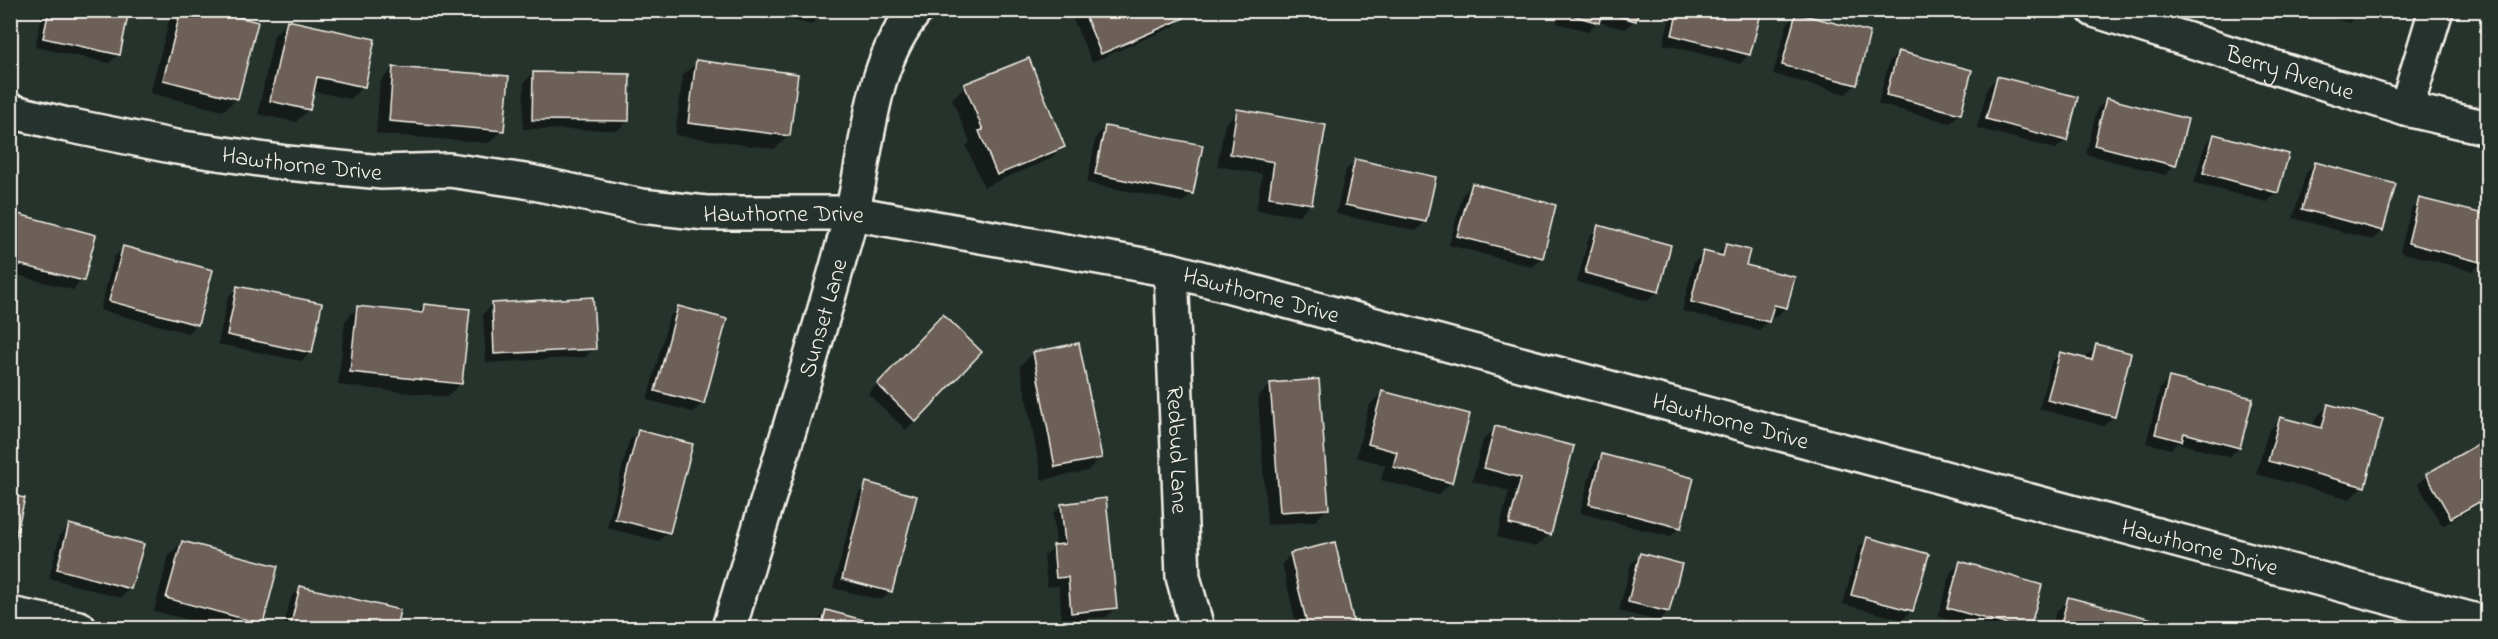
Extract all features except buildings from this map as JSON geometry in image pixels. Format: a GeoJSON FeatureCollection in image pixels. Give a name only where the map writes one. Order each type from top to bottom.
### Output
{"type":"FeatureCollection","features":[{"type":"Feature","properties":{"kind":"street","name":"Sunset Lane"},"geometry":{"type":"LineString","coordinates":[[729,628],[852,213],[873,97],[889,54],[916,10]]}},
{"type":"Feature","properties":{"kind":"street","name":"Berry Avenue"},"geometry":{"type":"LineString","coordinates":[[2094,10],[2406,109],[2487,128]]}},
{"type":"Feature","properties":{"kind":"street"},"geometry":{"type":"LineString","coordinates":[[2406,109],[2436,10]]}},
{"type":"Feature","properties":{"kind":"street","name":"Hawthorne Drive"},"geometry":{"type":"LineString","coordinates":[[10,111],[176,147],[287,163],[382,172],[449,170],[525,181],[641,206],[706,213],[852,213],[1171,270],[2487,624]]}},
{"type":"Feature","properties":{"kind":"street","name":"Redbud Lane"},"geometry":{"type":"LineString","coordinates":[[1171,270],[1183,577],[1197,628]]}},
{"type":"Feature","properties":{"kind":"street"},"geometry":{"type":"LineString","coordinates":[[10,614],[79,628]]}}]}
